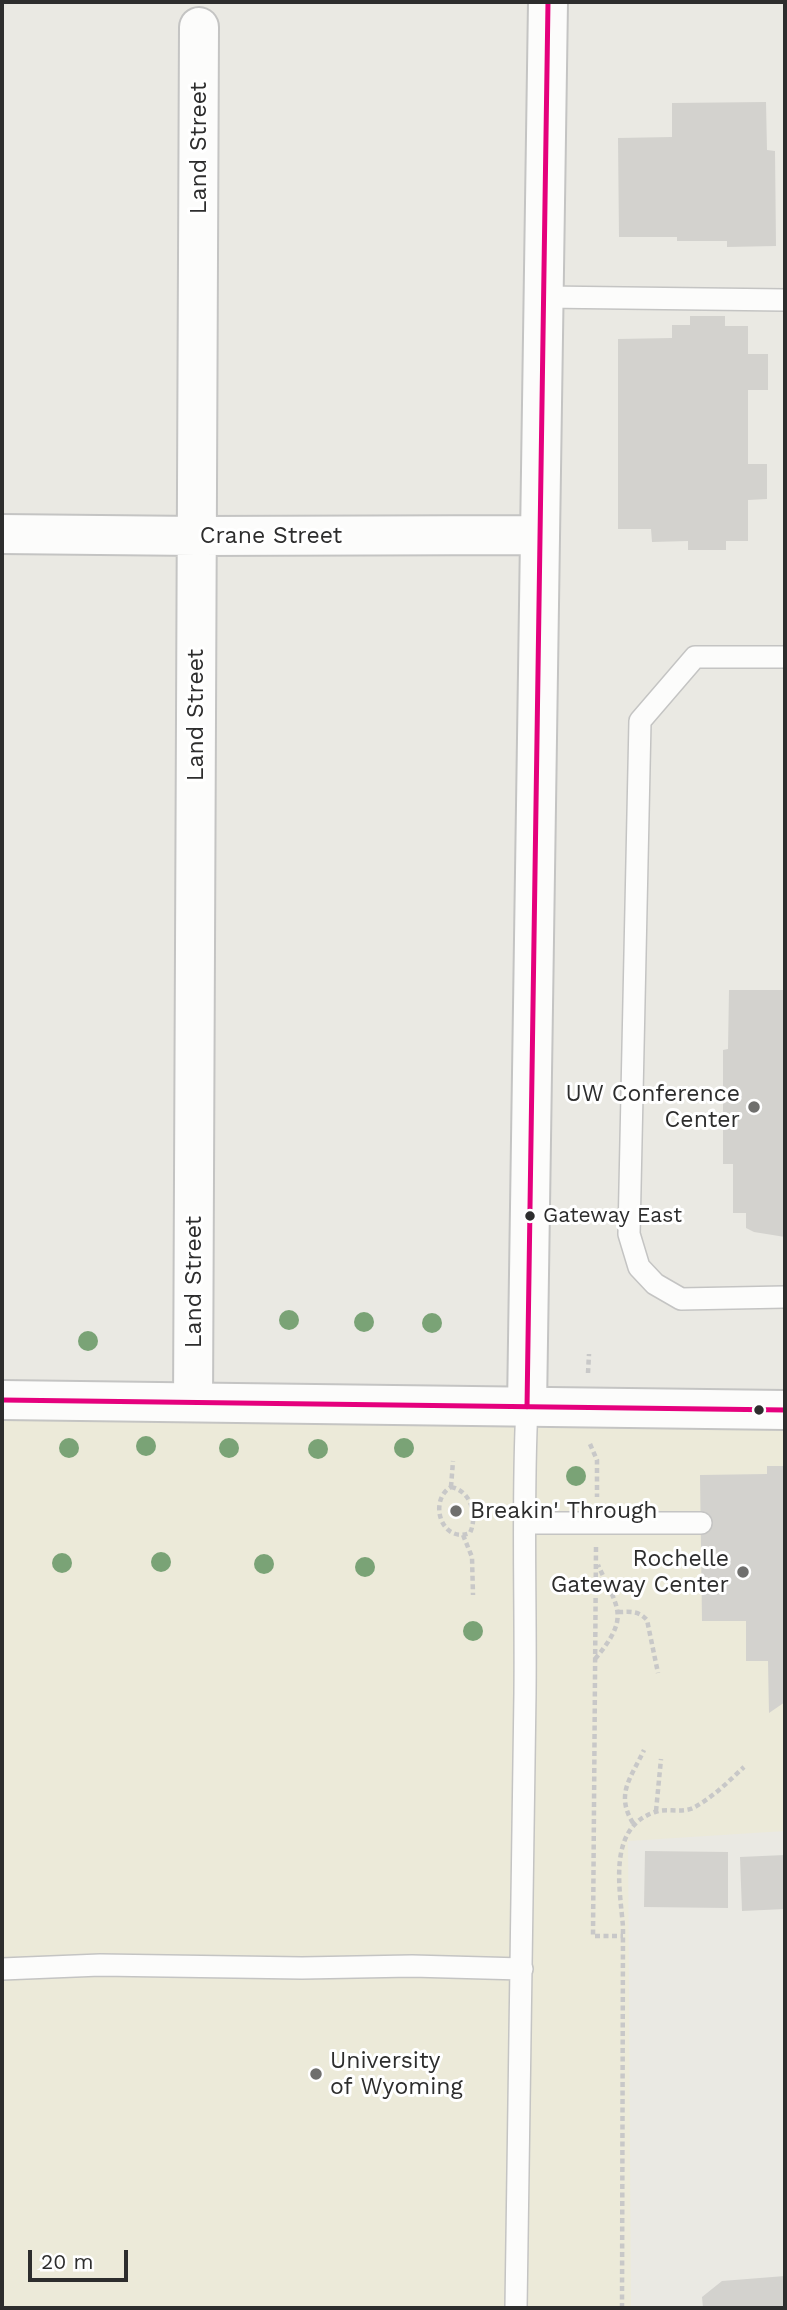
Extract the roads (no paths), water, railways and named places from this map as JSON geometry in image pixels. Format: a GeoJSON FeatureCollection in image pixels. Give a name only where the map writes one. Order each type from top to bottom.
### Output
{"type":"FeatureCollection","features":[{"type":"Feature","properties":{"kind":"street"},"geometry":{"type":"LineString","coordinates":[[527,1407],[548,2]]}},
{"type":"Feature","properties":{"kind":"street","name":"Land Street"},"geometry":{"type":"LineString","coordinates":[[193,1402],[199,27]]}},
{"type":"Feature","properties":{"kind":"street","name":"Crane Street"},"geometry":{"type":"LineString","coordinates":[[2,534],[540,535]]}},
{"type":"Feature","properties":{"kind":"street"},"geometry":{"type":"LineString","coordinates":[[2,1400],[785,1410]]}},
{"type":"Feature","properties":{"kind":"lane"},"geometry":{"type":"LineString","coordinates":[[544,297],[785,300]]}},
{"type":"Feature","properties":{"kind":"lane"},"geometry":{"type":"LineString","coordinates":[[785,657],[695,657],[640,721],[629,1234],[639,1267],[655,1284],[681,1298],[785,1297]]}},
{"type":"Feature","properties":{"kind":"lane"},"geometry":{"type":"LineString","coordinates":[[516,2308],[522,1969],[524,1461],[527,1407]]}},
{"type":"Feature","properties":{"kind":"lane"},"geometry":{"type":"LineString","coordinates":[[525,1523],[701,1523]]}},
{"type":"Feature","properties":{"kind":"lane"},"geometry":{"type":"LineString","coordinates":[[2,1969],[100,1965],[522,1969]]}},
{"type":"Feature","properties":{"kind":"place","name":"UW Conference Center"},"geometry":{"type":"Point","coordinates":[754,1107]}},
{"type":"Feature","properties":{"kind":"place","name":"Gateway East"},"geometry":{"type":"Point","coordinates":[530,1216]}},
{"type":"Feature","properties":{"kind":"place","name":"Breakin' Through"},"geometry":{"type":"Point","coordinates":[456,1511]}},
{"type":"Feature","properties":{"kind":"place","name":"Rochelle Gateway Center"},"geometry":{"type":"Point","coordinates":[743,1572]}},
{"type":"Feature","properties":{"kind":"place","name":"University of Wyoming"},"geometry":{"type":"Point","coordinates":[316,2074]}}]}
